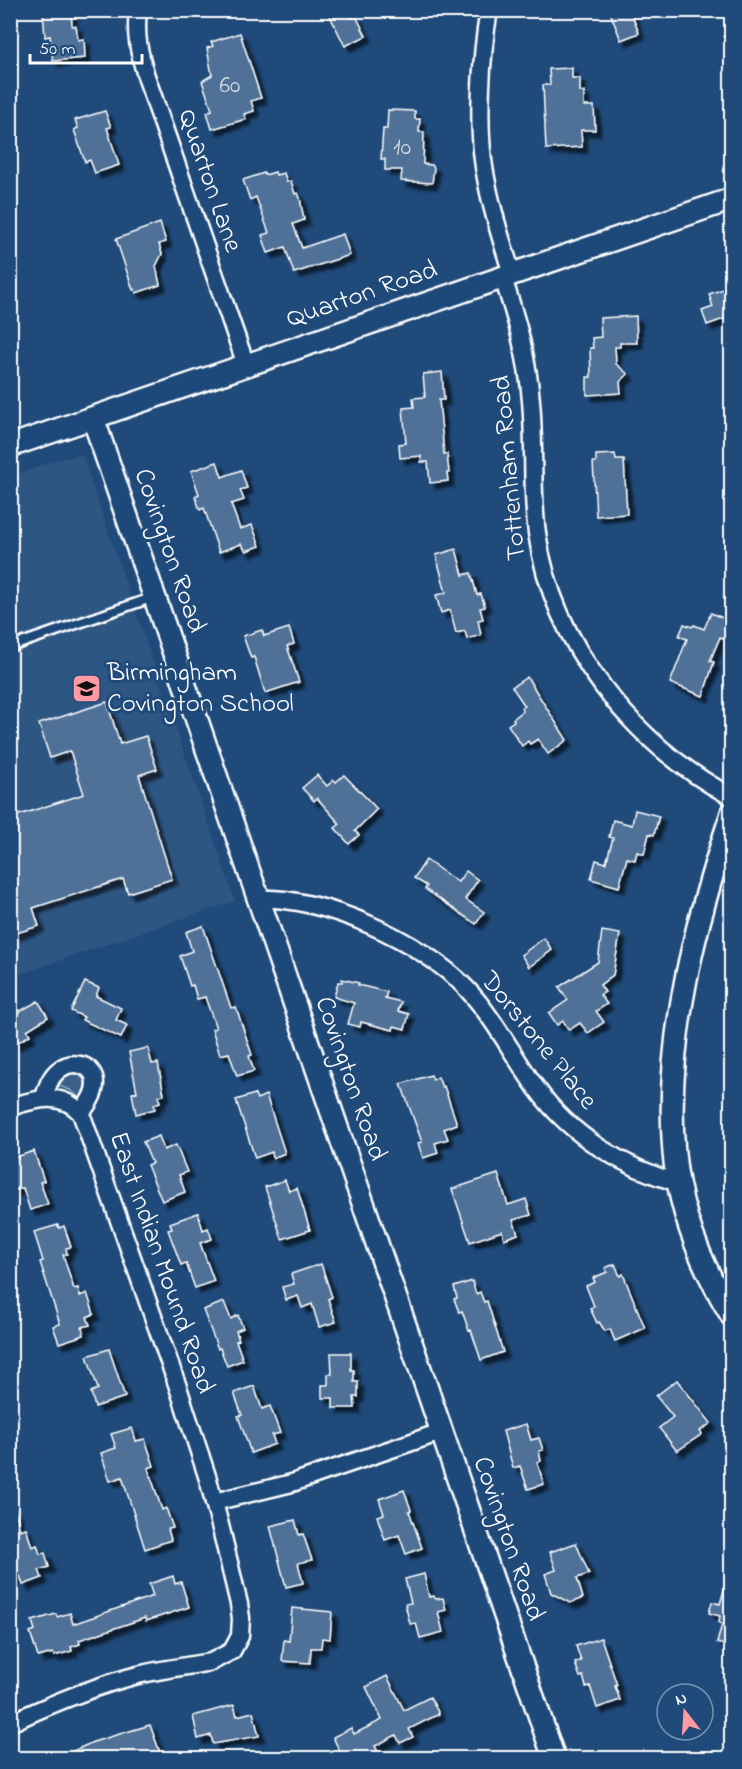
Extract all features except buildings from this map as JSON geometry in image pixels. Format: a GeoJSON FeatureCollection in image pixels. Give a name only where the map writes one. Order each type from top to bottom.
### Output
{"type":"FeatureCollection","features":[{"type":"Feature","properties":{"kind":"street","name":"Tottenham Road"},"geometry":{"type":"LineString","coordinates":[[489,10],[483,59],[481,143],[491,201],[526,358],[532,408],[533,496],[542,558],[556,603],[589,665],[615,703],[657,746],[698,779],[732,797]]}},
{"type":"Feature","properties":{"kind":"street","name":"Quarton Lane"},"geometry":{"type":"LineString","coordinates":[[139,11],[136,26],[138,48],[146,76],[246,365]]}},
{"type":"Feature","properties":{"kind":"street","name":"Quarton Road"},"geometry":{"type":"LineString","coordinates":[[10,446],[732,199]]}},
{"type":"Feature","properties":{"kind":"street","name":"Covington Road"},"geometry":{"type":"LineString","coordinates":[[93,418],[554,1758]]}},
{"type":"Feature","properties":{"kind":"street"},"geometry":{"type":"LineString","coordinates":[[732,813],[701,912],[681,1008],[675,1063],[673,1114],[674,1154],[688,1220],[717,1292],[732,1316]]}},
{"type":"Feature","properties":{"kind":"street","name":"Dorstone Place"},"geometry":{"type":"LineString","coordinates":[[258,899],[277,898],[316,905],[384,931],[428,957],[465,987],[496,1025],[538,1090],[569,1124],[604,1150],[643,1172],[679,1183]]}},
{"type":"Feature","properties":{"kind":"street"},"geometry":{"type":"LineString","coordinates":[[44,1098],[52,1077],[60,1069],[68,1065],[81,1065],[93,1075],[95,1083],[90,1100],[81,1113]]}},
{"type":"Feature","properties":{"kind":"street","name":"East Indian Mound Road"},"geometry":{"type":"LineString","coordinates":[[10,1107],[44,1098],[67,1101],[81,1113],[178,1387],[214,1503],[241,1618],[240,1636],[232,1651],[211,1662],[142,1674],[12,1717]]}},
{"type":"Feature","properties":{"kind":"street"},"geometry":{"type":"LineString","coordinates":[[214,1503],[302,1480],[441,1432]]}},
{"type":"Feature","properties":{"kind":"lane"},"geometry":{"type":"LineString","coordinates":[[10,647],[154,597]]}},
{"type":"Feature","properties":{"kind":"shaded area","name":"Birmingham Covington School"},"geometry":{"type":"Polygon","coordinates":[[[82,455],[235,901],[11,977],[11,477],[58,459],[82,455]]]}},
{"type":"Feature","properties":{"kind":"shaded area"},"geometry":{"type":"Polygon","coordinates":[[[71,1072],[79,1075],[84,1081],[86,1088],[83,1096],[79,1097],[59,1086],[59,1081],[71,1072]]]}},
{"type":"Feature","properties":{"kind":"place","name":"Birmingham Covington School"},"geometry":{"type":"Point","coordinates":[86,689]}}]}
